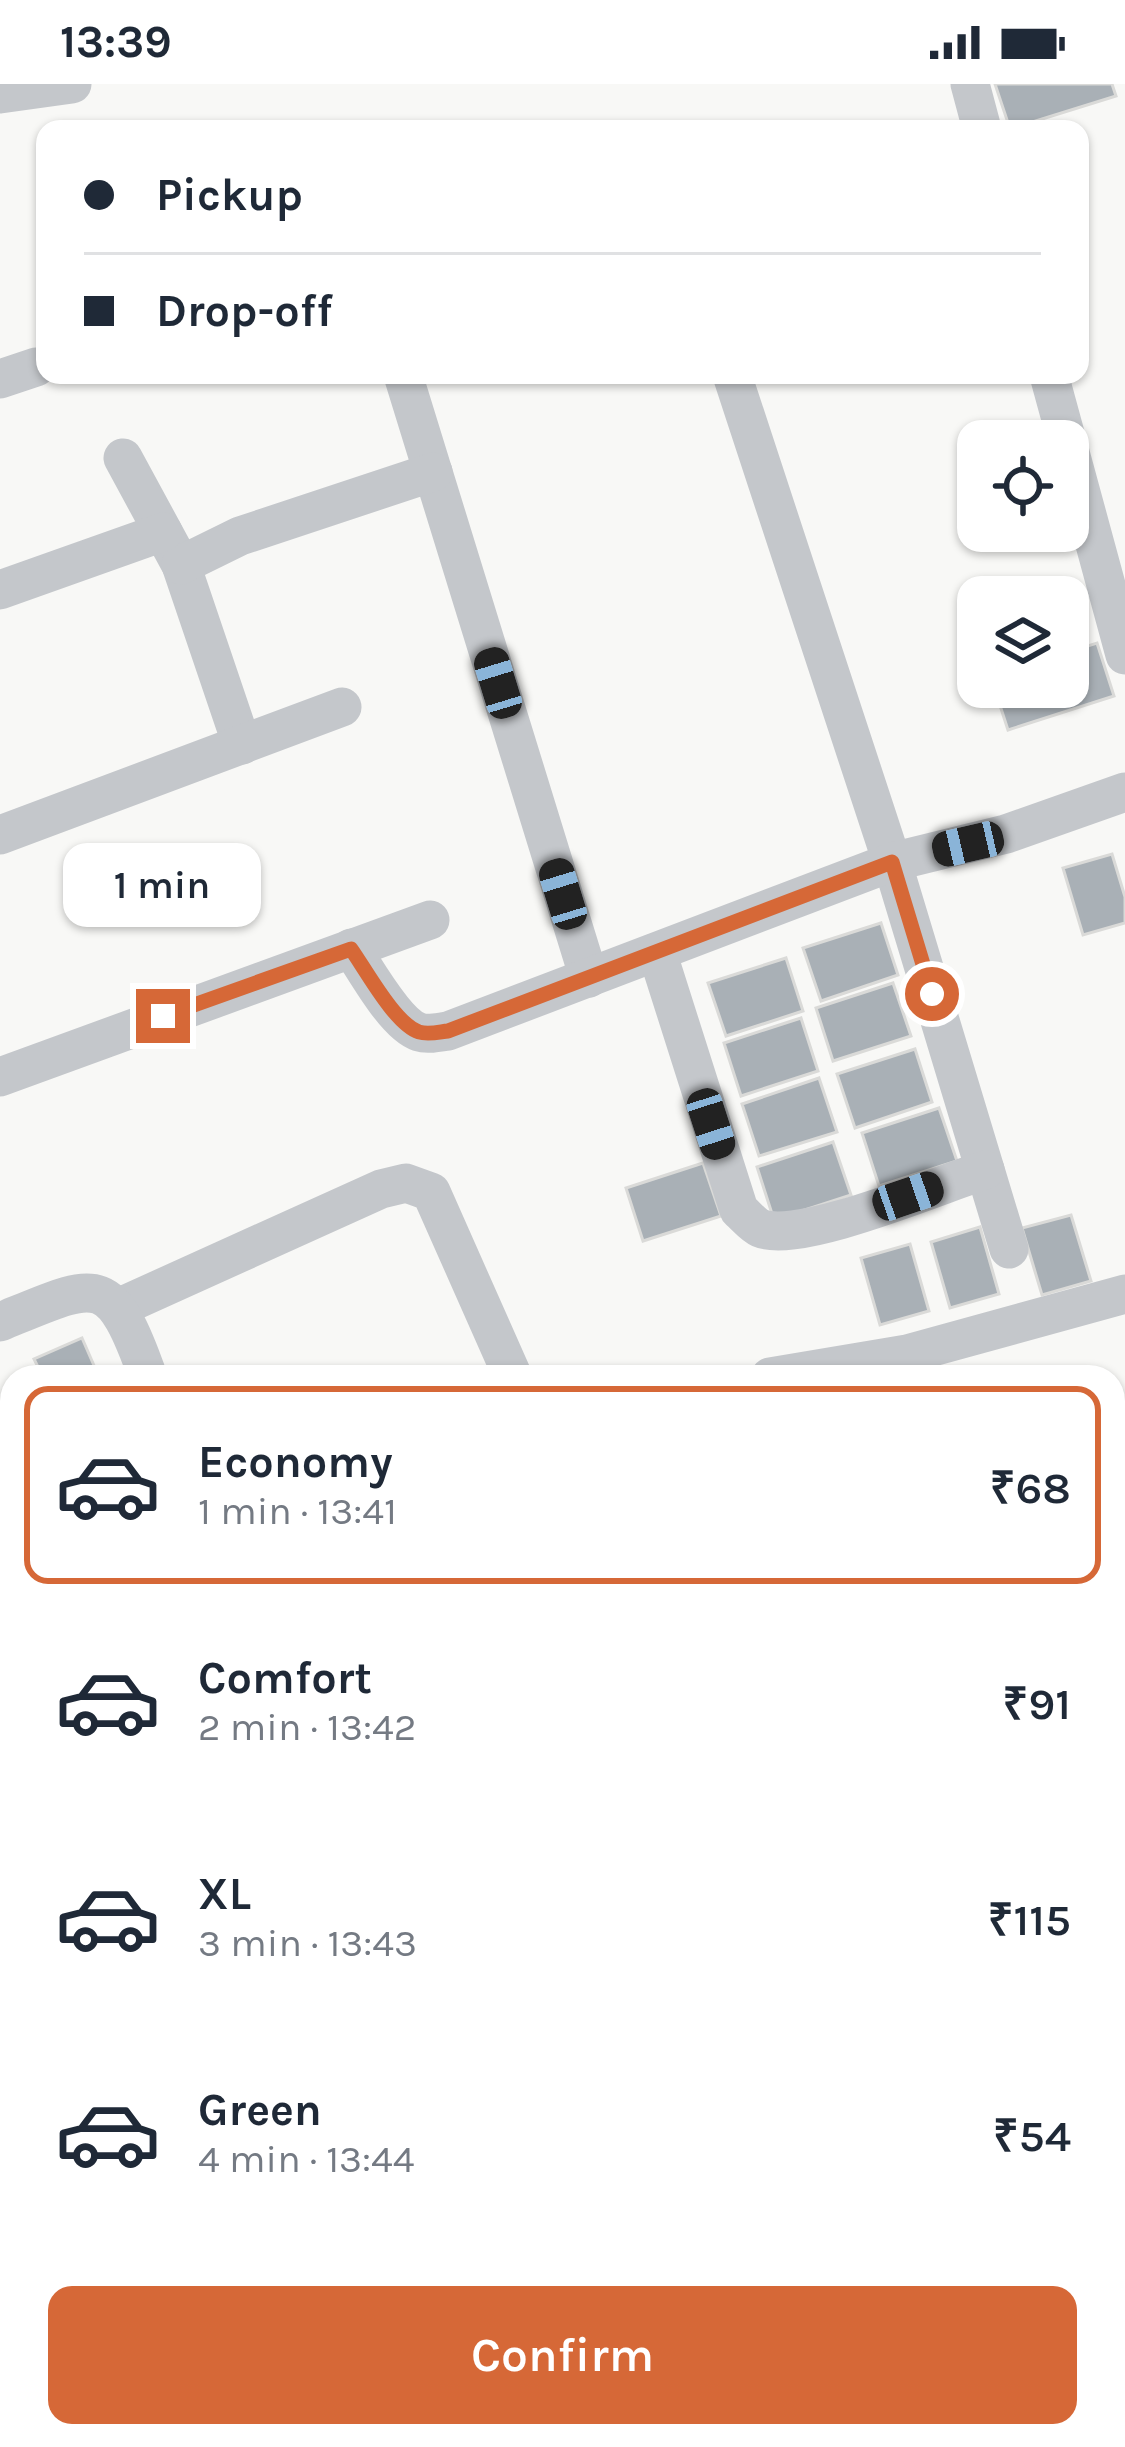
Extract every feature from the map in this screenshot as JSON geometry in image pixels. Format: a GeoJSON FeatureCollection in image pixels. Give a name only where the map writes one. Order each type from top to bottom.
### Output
{"type":"FeatureCollection","features":[{"type":"Feature","properties":{"kind":"street"},"geometry":{"type":"LineString","coordinates":[[970,84],[980,120]]}},
{"type":"Feature","properties":{"kind":"street"},"geometry":{"type":"LineString","coordinates":[[0,94],[56,85]]}},
{"type":"Feature","properties":{"kind":"street"},"geometry":{"type":"LineString","coordinates":[[406,384],[589,978]]}},
{"type":"Feature","properties":{"kind":"street"},"geometry":{"type":"LineString","coordinates":[[735,384],[892,862],[1009,1250]]}},
{"type":"Feature","properties":{"kind":"street"},"geometry":{"type":"LineString","coordinates":[[1051,384],[1061,420]]}},
{"type":"Feature","properties":{"kind":"street"},"geometry":{"type":"LineString","coordinates":[[123,458],[172,548],[242,745]]}},
{"type":"Feature","properties":{"kind":"street"},"geometry":{"type":"LineString","coordinates":[[0,590],[240,536],[433,472]]}},
{"type":"Feature","properties":{"kind":"street"},"geometry":{"type":"LineString","coordinates":[[1089,523],[1125,655]]}},
{"type":"Feature","properties":{"kind":"street"},"geometry":{"type":"LineString","coordinates":[[0,836],[342,707]]}},
{"type":"Feature","properties":{"kind":"street"},"geometry":{"type":"LineString","coordinates":[[351,949],[414,1030],[425,1034],[448,1031],[892,862],[1006,834],[1125,792]]}},
{"type":"Feature","properties":{"kind":"street"},"geometry":{"type":"LineString","coordinates":[[0,1076],[430,920]]}},
{"type":"Feature","properties":{"kind":"street"},"geometry":{"type":"LineString","coordinates":[[657,952],[739,1210],[760,1228],[792,1232],[832,1222],[985,1170]]}},
{"type":"Feature","properties":{"kind":"street"},"geometry":{"type":"LineString","coordinates":[[120,1307],[381,1189],[406,1183],[430,1192],[508,1365]]}},
{"type":"Feature","properties":{"kind":"street"},"geometry":{"type":"LineString","coordinates":[[0,1322],[74,1291],[102,1293],[120,1307],[143,1365]]}},
{"type":"Feature","properties":{"kind":"street"},"geometry":{"type":"LineString","coordinates":[[841,1365],[907,1354],[1125,1294]]}},
{"type":"Feature","properties":{"kind":"building"},"geometry":{"type":"Polygon","coordinates":[[[995,84],[1112,84],[1116,96],[1039,120],[1007,120],[995,84]]]}},
{"type":"Feature","properties":{"kind":"building"},"geometry":{"type":"Polygon","coordinates":[[[1097,643],[1114,696],[1089,704],[1089,645],[1097,643]]]}},
{"type":"Feature","properties":{"kind":"building"},"geometry":{"type":"Polygon","coordinates":[[[1001,708],[1077,708],[1008,730],[1001,708]]]}},
{"type":"Feature","properties":{"kind":"building"},"geometry":{"type":"Polygon","coordinates":[[[1112,854],[1125,897],[1125,923],[1083,935],[1063,868],[1112,854]]]}},
{"type":"Feature","properties":{"kind":"building"},"geometry":{"type":"Polygon","coordinates":[[[881,923],[898,975],[821,1001],[803,948],[881,923]]]}},
{"type":"Feature","properties":{"kind":"building"},"geometry":{"type":"Polygon","coordinates":[[[786,958],[803,1011],[726,1036],[708,983],[786,958]]]}},
{"type":"Feature","properties":{"kind":"building"},"geometry":{"type":"Polygon","coordinates":[[[893,983],[911,1036],[833,1061],[816,1008],[893,983]]]}},
{"type":"Feature","properties":{"kind":"building"},"geometry":{"type":"Polygon","coordinates":[[[801,1018],[818,1071],[741,1096],[724,1043],[801,1018]]]}},
{"type":"Feature","properties":{"kind":"building"},"geometry":{"type":"Polygon","coordinates":[[[915,1049],[932,1102],[855,1128],[837,1074],[915,1049]]]}},
{"type":"Feature","properties":{"kind":"building"},"geometry":{"type":"Polygon","coordinates":[[[819,1078],[837,1132],[759,1156],[742,1104],[819,1078]]]}},
{"type":"Feature","properties":{"kind":"building"},"geometry":{"type":"Polygon","coordinates":[[[939,1108],[957,1161],[879,1186],[862,1133],[939,1108]]]}},
{"type":"Feature","properties":{"kind":"building"},"geometry":{"type":"Polygon","coordinates":[[[833,1142],[851,1195],[774,1220],[757,1167],[833,1142]]]}},
{"type":"Feature","properties":{"kind":"building"},"geometry":{"type":"Polygon","coordinates":[[[703,1163],[721,1216],[643,1241],[626,1188],[703,1163]]]}},
{"type":"Feature","properties":{"kind":"building"},"geometry":{"type":"Polygon","coordinates":[[[1071,1215],[1091,1281],[1042,1295],[1022,1228],[1071,1215]]]}},
{"type":"Feature","properties":{"kind":"building"},"geometry":{"type":"Polygon","coordinates":[[[980,1227],[999,1294],[950,1308],[931,1242],[980,1227]]]}},
{"type":"Feature","properties":{"kind":"building"},"geometry":{"type":"Polygon","coordinates":[[[910,1244],[929,1311],[880,1325],[861,1258],[910,1244]]]}},
{"type":"Feature","properties":{"kind":"building"},"geometry":{"type":"Polygon","coordinates":[[[82,1338],[94,1365],[37,1365],[34,1359],[82,1338]]]}},
{"type":"Feature","properties":{"kind":"route"},"geometry":{"type":"LineString","coordinates":[[163,1016],[351,949],[414,1030],[425,1034],[448,1031],[892,862],[932,994]]}}]}
